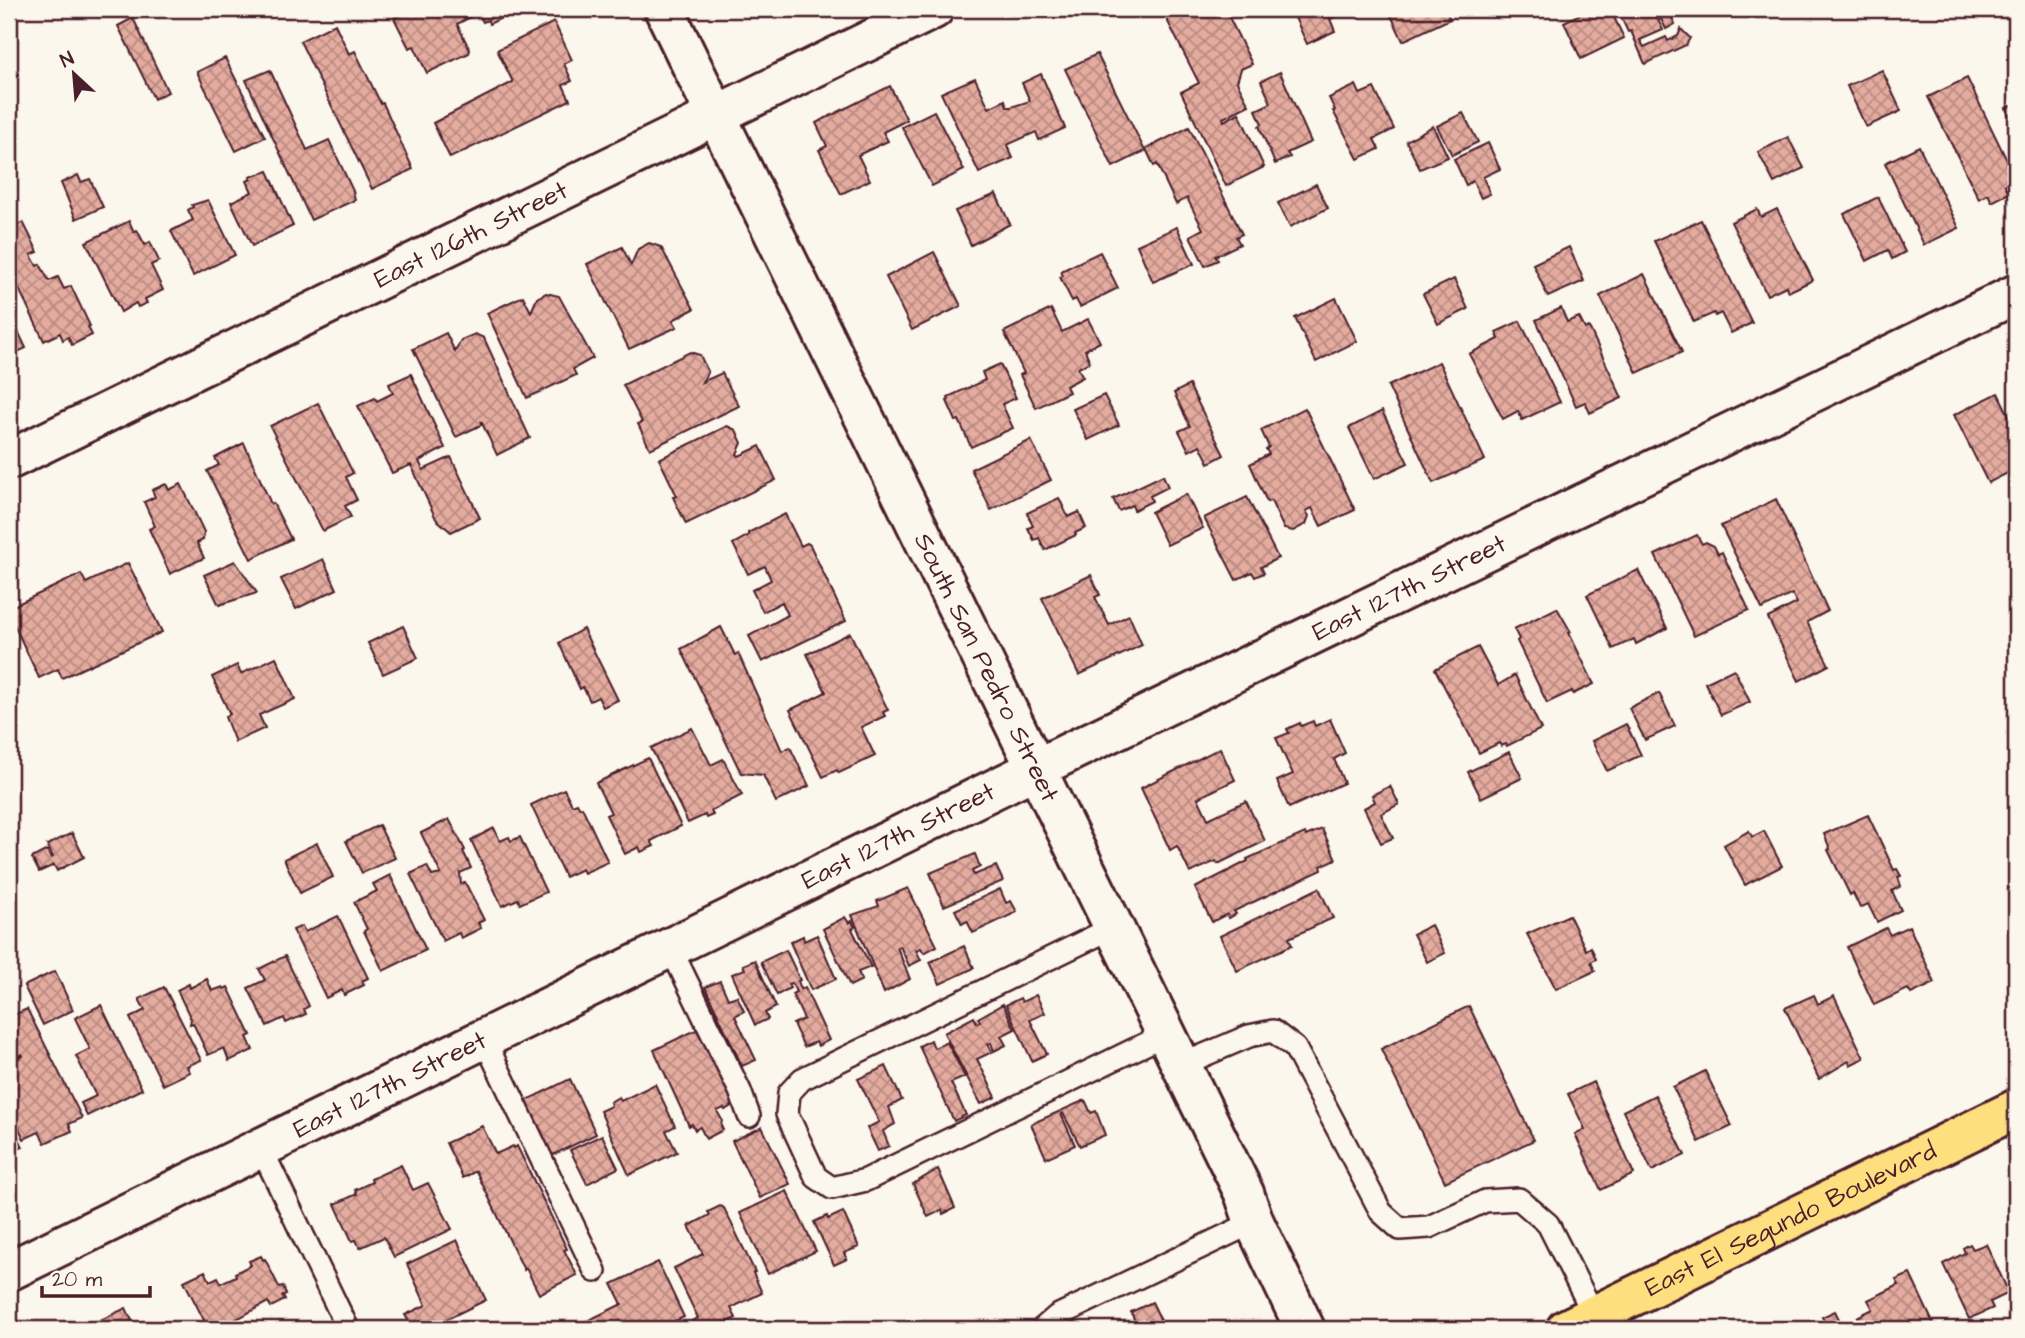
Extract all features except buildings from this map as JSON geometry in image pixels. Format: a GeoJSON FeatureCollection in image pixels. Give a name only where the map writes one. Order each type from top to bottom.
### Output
{"type":"FeatureCollection","features":[{"type":"Feature","properties":{"kind":"main road","name":"East El Segundo Boulevard"},"geometry":{"type":"LineString","coordinates":[[1575,1325],[2016,1109]]}},
{"type":"Feature","properties":{"kind":"street","name":"South San Pedro Street"},"geometry":{"type":"LineString","coordinates":[[664,9],[1244,1193],[1254,1222],[1305,1329]]}},
{"type":"Feature","properties":{"kind":"street","name":"East 126th Street"},"geometry":{"type":"LineString","coordinates":[[9,460],[934,9]]}},
{"type":"Feature","properties":{"kind":"street","name":"East 127th Street"},"geometry":{"type":"LineString","coordinates":[[9,1271],[1036,768],[2016,294]]}},
{"type":"Feature","properties":{"kind":"lane"},"geometry":{"type":"LineString","coordinates":[[1114,927],[802,1079],[789,1093],[787,1114],[816,1177],[832,1188],[866,1180],[1174,1050],[1273,1031],[1295,1048],[1381,1212],[1401,1229],[1429,1227],[1485,1201],[1519,1199],[1548,1224],[1575,1325]]}},
{"type":"Feature","properties":{"kind":"lane"},"geometry":{"type":"LineString","coordinates":[[670,947],[740,1091],[749,1116]]}},
{"type":"Feature","properties":{"kind":"lane"},"geometry":{"type":"LineString","coordinates":[[484,1038],[595,1271]]}},
{"type":"Feature","properties":{"kind":"lane"},"geometry":{"type":"LineString","coordinates":[[261,1148],[348,1329]]}},
{"type":"Feature","properties":{"kind":"lane"},"geometry":{"type":"LineString","coordinates":[[1042,1329],[1057,1316],[1254,1222]]}}]}
